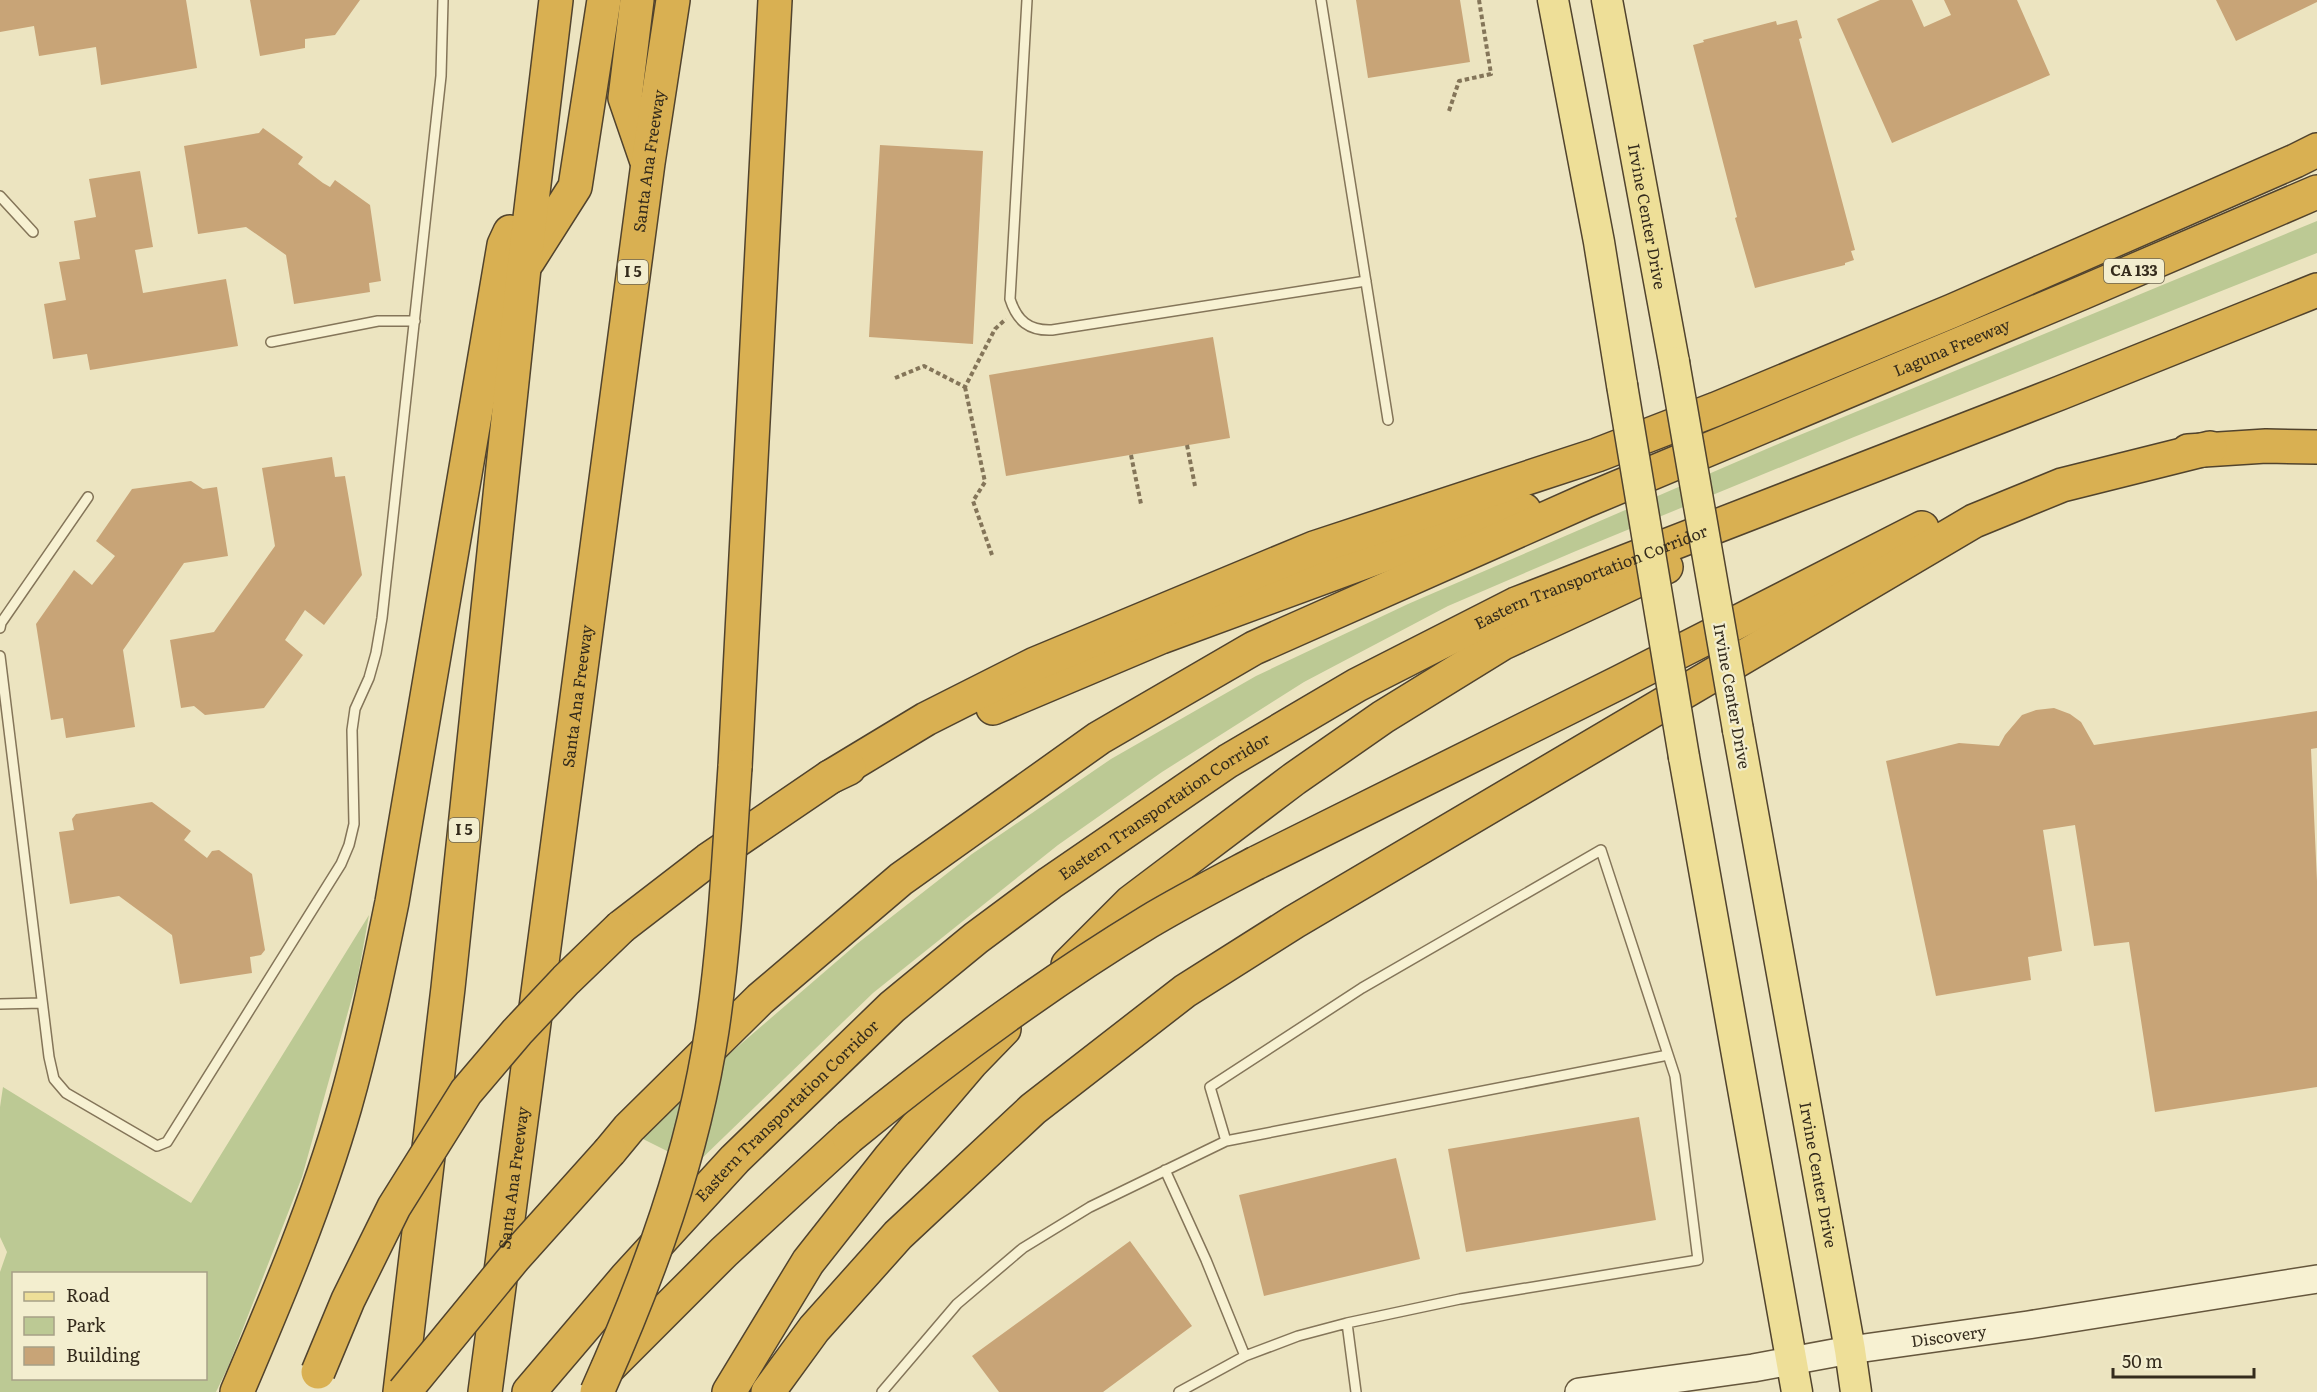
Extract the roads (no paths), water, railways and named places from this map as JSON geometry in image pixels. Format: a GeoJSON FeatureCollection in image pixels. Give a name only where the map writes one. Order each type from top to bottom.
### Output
{"type":"FeatureCollection","features":[{"type":"Feature","properties":{"kind":"highway","name":"I 5"},"geometry":{"type":"LineString","coordinates":[[402,1392],[448,988],[524,268],[556,0]]}},
{"type":"Feature","properties":{"kind":"highway"},"geometry":{"type":"LineString","coordinates":[[524,268],[575,187],[604,0]]}},
{"type":"Feature","properties":{"kind":"highway"},"geometry":{"type":"LineString","coordinates":[[638,0],[625,98],[648,163]]}},
{"type":"Feature","properties":{"kind":"highway","name":"Santa Ana Freeway"},"geometry":{"type":"LineString","coordinates":[[485,1392],[648,163],[673,0]]}},
{"type":"Feature","properties":{"kind":"highway"},"geometry":{"type":"LineString","coordinates":[[597,1392],[626,1328],[664,1226],[687,1150],[712,1031],[720,972],[737,740],[775,0]]}},
{"type":"Feature","properties":{"kind":"highway"},"geometry":{"type":"LineString","coordinates":[[315,1382],[348,1300],[394,1207],[466,1092],[516,1032],[621,927],[708,860],[830,777],[926,719],[1035,664],[1314,548],[1598,455],[1716,409],[1952,311],[2317,150]]}},
{"type":"Feature","properties":{"kind":"highway"},"geometry":{"type":"LineString","coordinates":[[237,1392],[280,1292],[314,1203],[345,1107],[370,1008],[392,902],[504,245],[535,178]]}},
{"type":"Feature","properties":{"kind":"highway","name":"Laguna Freeway"},"geometry":{"type":"LineString","coordinates":[[1585,501],[2317,192]]}},
{"type":"Feature","properties":{"kind":"highway"},"geometry":{"type":"LineString","coordinates":[[729,1392],[808,1263],[890,1158],[971,1063],[1131,902],[1294,779],[1374,723],[1503,643],[1946,437],[2317,290]]}},
{"type":"Feature","properties":{"kind":"highway","name":"Eastern Transportation Corridor"},"geometry":{"type":"LineString","coordinates":[[528,1392],[735,1159],[892,1007],[976,938],[1050,883],[1228,761],[1357,684],[1516,604],[1946,437]]}},
{"type":"Feature","properties":{"kind":"highway"},"geometry":{"type":"LineString","coordinates":[[585,1392],[724,1252],[849,1137],[916,1082],[1009,1013],[1150,921],[1256,862],[1620,682],[1979,499],[2058,468],[2084,462],[2210,448],[2298,445],[2317,447]]}},
{"type":"Feature","properties":{"kind":"highway"},"geometry":{"type":"LineString","coordinates":[[768,1392],[814,1329],[898,1235],[1033,1109],[1185,991],[1294,922],[1974,521],[2062,485],[2210,448]]}},
{"type":"Feature","properties":{"kind":"highway"},"geometry":{"type":"LineString","coordinates":[[830,777],[1161,637],[1407,546],[1509,512],[1585,501]]}},
{"type":"Feature","properties":{"kind":"highway"},"geometry":{"type":"LineString","coordinates":[[402,1392],[514,1258],[629,1128],[760,999],[901,879],[1099,738],[1254,648],[1585,501]]}},
{"type":"Feature","properties":{"kind":"main road"},"geometry":{"type":"LineString","coordinates":[[1553,0],[1599,242],[1684,757],[1797,1392]]}},
{"type":"Feature","properties":{"kind":"main road","name":"Irvine Center Drive"},"geometry":{"type":"LineString","coordinates":[[1606,0],[1674,362],[1856,1392]]}},
{"type":"Feature","properties":{"kind":"street","name":"Discovery"},"geometry":{"type":"LineString","coordinates":[[1579,1392],[1793,1362],[1850,1350],[2028,1325],[2317,1279]]}},
{"type":"Feature","properties":{"kind":"lane"},"geometry":{"type":"LineString","coordinates":[[0,656],[49,1058],[54,1079],[66,1093],[157,1146],[167,1142],[341,864],[349,845],[354,824],[351,758],[355,709],[369,678],[382,618],[441,76],[443,0]]}},
{"type":"Feature","properties":{"kind":"lane"},"geometry":{"type":"LineString","coordinates":[[1027,0],[1010,300],[1014,312],[1024,324],[1038,331],[1052,330],[1366,281]]}},
{"type":"Feature","properties":{"kind":"lane"},"geometry":{"type":"LineString","coordinates":[[1321,0],[1388,420]]}},
{"type":"Feature","properties":{"kind":"lane"},"geometry":{"type":"LineString","coordinates":[[0,196],[33,232]]}},
{"type":"Feature","properties":{"kind":"lane"},"geometry":{"type":"LineString","coordinates":[[271,342],[378,321],[415,321]]}},
{"type":"Feature","properties":{"kind":"lane"},"geometry":{"type":"LineString","coordinates":[[0,628],[1,623],[88,497]]}},
{"type":"Feature","properties":{"kind":"lane"},"geometry":{"type":"LineString","coordinates":[[1179,1392],[1245,1356],[1298,1336],[1347,1323],[1460,1299],[1698,1260],[1674,1076],[1601,850],[1362,988],[1210,1086],[1226,1141]]}},
{"type":"Feature","properties":{"kind":"lane"},"geometry":{"type":"LineString","coordinates":[[0,1004],[42,1003]]}},
{"type":"Feature","properties":{"kind":"lane"},"geometry":{"type":"LineString","coordinates":[[882,1392],[957,1304],[1023,1248],[1090,1207],[1226,1141],[1668,1055]]}},
{"type":"Feature","properties":{"kind":"lane"},"geometry":{"type":"LineString","coordinates":[[1165,1170],[1206,1260],[1245,1356]]}},
{"type":"Feature","properties":{"kind":"lane"},"geometry":{"type":"LineString","coordinates":[[1347,1323],[1356,1392]]}}]}
